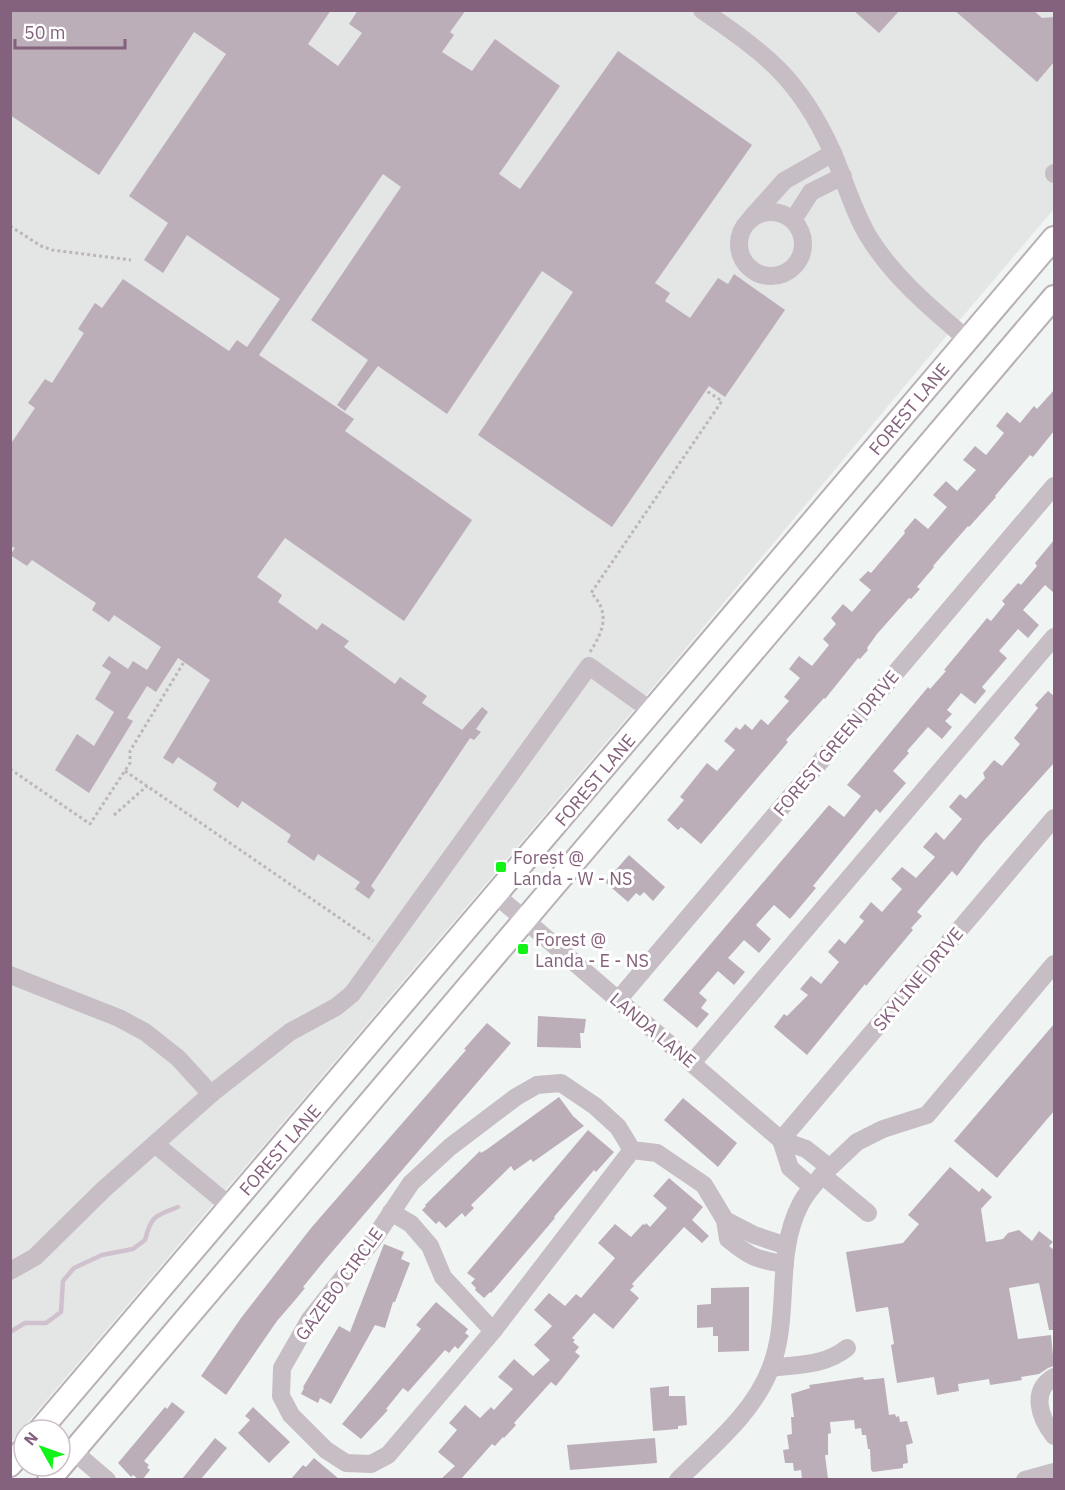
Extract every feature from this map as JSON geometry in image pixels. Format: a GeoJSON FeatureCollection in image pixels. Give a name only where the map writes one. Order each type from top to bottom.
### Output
{"type":"FeatureCollection","features":[{"type":"Feature","properties":{"kind":"main road","name":"FOREST LANE"},"geometry":{"type":"LineString","coordinates":[[50,1418],[1054,238]]}},
{"type":"Feature","properties":{"kind":"main road","name":"FOREST LANE"},"geometry":{"type":"LineString","coordinates":[[49,1479],[526,921],[1054,297]]}},
{"type":"Feature","properties":{"kind":"main road"},"geometry":{"type":"LineString","coordinates":[[968,340],[998,365]]}},
{"type":"Feature","properties":{"kind":"main road"},"geometry":{"type":"LineString","coordinates":[[653,712],[683,736]]}},
{"type":"Feature","properties":{"kind":"main road"},"geometry":{"type":"LineString","coordinates":[[231,1207],[260,1233]]}},
{"type":"Feature","properties":{"kind":"street"},"geometry":{"type":"LineString","coordinates":[[702,10],[759,50],[785,76],[813,113],[843,176],[862,225],[884,258],[907,286],[968,340]]}},
{"type":"Feature","properties":{"kind":"street"},"geometry":{"type":"LineString","coordinates":[[749,220],[757,214],[776,212],[793,220],[802,237],[801,255],[791,269],[784,273],[766,276],[750,269],[740,254],[738,246],[740,236],[749,220],[784,181],[832,153]]}},
{"type":"Feature","properties":{"kind":"street"},"geometry":{"type":"LineString","coordinates":[[793,220],[811,192],[843,176]]}},
{"type":"Feature","properties":{"kind":"street","name":"FOREST GREEN DRIVE"},"geometry":{"type":"LineString","coordinates":[[618,1000],[1054,486]]}},
{"type":"Feature","properties":{"kind":"street"},"geometry":{"type":"LineString","coordinates":[[692,1063],[1054,637]]}},
{"type":"Feature","properties":{"kind":"street"},"geometry":{"type":"LineString","coordinates":[[10,1271],[34,1257],[103,1190],[212,1094],[290,1032],[336,1007],[352,994],[589,666],[653,712]]}},
{"type":"Feature","properties":{"kind":"street","name":"SKYLINE DRIVE"},"geometry":{"type":"LineString","coordinates":[[781,1140],[1054,818]]}},
{"type":"Feature","properties":{"kind":"street","name":"LANDA LANE"},"geometry":{"type":"LineString","coordinates":[[496,896],[781,1140]]}},
{"type":"Feature","properties":{"kind":"street"},"geometry":{"type":"LineString","coordinates":[[678,1479],[725,1434],[746,1410],[760,1392],[771,1368],[778,1347],[786,1255],[800,1204],[821,1177],[857,1143],[884,1129],[927,1114],[1054,966]]}},
{"type":"Feature","properties":{"kind":"street"},"geometry":{"type":"LineString","coordinates":[[10,975],[119,1018],[145,1032],[178,1058],[212,1094]]}},
{"type":"Feature","properties":{"kind":"street","name":"GAZEBO CIRCLE"},"geometry":{"type":"LineString","coordinates":[[561,1083],[595,1106],[618,1127],[632,1150],[493,1331],[388,1455],[371,1464],[346,1462],[326,1450],[291,1415],[281,1396],[282,1368],[310,1319],[373,1240],[411,1184],[450,1147],[516,1097],[537,1085],[561,1083]]}},
{"type":"Feature","properties":{"kind":"street"},"geometry":{"type":"LineString","coordinates":[[781,1140],[790,1168],[821,1177],[868,1213]]}},
{"type":"Feature","properties":{"kind":"street"},"geometry":{"type":"LineString","coordinates":[[781,1140],[806,1149],[821,1177]]}},
{"type":"Feature","properties":{"kind":"street"},"geometry":{"type":"LineString","coordinates":[[156,1144],[231,1207]]}},
{"type":"Feature","properties":{"kind":"street"},"geometry":{"type":"LineString","coordinates":[[632,1150],[657,1153],[704,1185],[725,1220],[786,1255]]}},
{"type":"Feature","properties":{"kind":"street"},"geometry":{"type":"LineString","coordinates":[[391,1212],[411,1224],[430,1246],[443,1277],[493,1331]]}},
{"type":"Feature","properties":{"kind":"street"},"geometry":{"type":"LineString","coordinates":[[771,1368],[822,1362],[837,1357],[848,1348]]}},
{"type":"Feature","properties":{"kind":"street"},"geometry":{"type":"LineString","coordinates":[[1054,1377],[1040,1390],[1038,1403],[1054,1436]]}},
{"type":"Feature","properties":{"kind":"street"},"geometry":{"type":"LineString","coordinates":[[73,1451],[107,1479]]}},
{"type":"Feature","properties":{"kind":"street"},"geometry":{"type":"LineString","coordinates":[[1025,1479],[1054,1472]]}},
{"type":"Feature","properties":{"kind":"path"},"geometry":{"type":"LineString","coordinates":[[10,226],[41,246],[52,250],[131,260]]}},
{"type":"Feature","properties":{"kind":"path"},"geometry":{"type":"LineString","coordinates":[[583,661],[600,637],[603,626],[600,605],[591,594],[722,401],[705,390]]}},
{"type":"Feature","properties":{"kind":"path"},"geometry":{"type":"LineString","coordinates":[[10,769],[90,824],[130,763],[130,751],[184,662]]}},
{"type":"Feature","properties":{"kind":"path"},"geometry":{"type":"LineString","coordinates":[[125,771],[368,940],[374,942],[378,940]]}},
{"type":"Feature","properties":{"kind":"path"},"geometry":{"type":"LineString","coordinates":[[114,815],[147,786]]}},
{"type":"Feature","properties":{"kind":"shaded area"},"geometry":{"type":"Polygon","coordinates":[[[11,11],[1054,11],[1054,209],[661,678],[31,1418],[12,1418],[11,1442],[11,11]]]}},
{"type":"Feature","properties":{"kind":"building"},"geometry":{"type":"Polygon","coordinates":[[[13,10],[331,10],[308,44],[338,66],[362,33],[349,24],[358,10],[466,10],[450,32],[454,35],[442,52],[472,71],[495,39],[560,86],[499,174],[520,189],[618,51],[752,145],[655,283],[670,293],[665,301],[690,318],[718,278],[728,284],[734,274],[785,310],[725,397],[709,386],[612,527],[478,435],[573,292],[542,271],[447,414],[378,366],[345,411],[337,405],[368,360],[311,320],[401,187],[383,174],[259,355],[354,419],[345,431],[472,520],[404,621],[285,538],[257,577],[282,595],[278,602],[317,630],[322,623],[349,641],[344,647],[395,684],[400,677],[427,696],[422,703],[462,730],[482,707],[488,712],[476,729],[481,732],[474,740],[470,738],[371,886],[375,890],[369,899],[355,889],[360,882],[318,854],[314,861],[287,842],[291,835],[242,801],[238,808],[213,790],[217,783],[178,757],[173,764],[163,758],[210,680],[178,658],[156,692],[147,686],[127,718],[133,721],[89,793],[55,770],[77,734],[94,746],[114,712],[95,699],[111,672],[102,666],[109,656],[128,669],[133,661],[147,670],[161,647],[114,615],[109,622],[92,610],[96,603],[32,560],[27,566],[10,555],[15,548],[10,546],[10,445],[35,408],[28,403],[45,379],[52,383],[84,333],[78,329],[95,303],[102,308],[123,279],[229,351],[237,340],[247,347],[280,299],[187,235],[163,273],[144,260],[168,223],[129,196],[226,54],[194,32],[99,175],[10,115],[10,15],[13,10]]]}},
{"type":"Feature","properties":{"kind":"building"},"geometry":{"type":"Polygon","coordinates":[[[853,10],[900,10],[879,33],[853,10]]]}},
{"type":"Feature","properties":{"kind":"building"},"geometry":{"type":"Polygon","coordinates":[[[954,10],[1033,10],[1042,18],[1054,17],[1054,62],[1037,82],[954,10]]]}},
{"type":"Feature","properties":{"kind":"building"},"geometry":{"type":"Polygon","coordinates":[[[1054,390],[1054,431],[1033,457],[1030,455],[996,497],[933,566],[917,587],[920,589],[877,634],[867,648],[868,650],[860,659],[858,658],[825,699],[786,740],[788,742],[701,844],[681,827],[678,830],[667,820],[684,800],[680,797],[707,763],[717,771],[735,750],[724,741],[736,727],[740,730],[745,724],[752,730],[761,719],[768,725],[789,701],[784,697],[800,678],[789,669],[799,656],[812,666],[829,645],[823,639],[836,624],[831,618],[843,604],[852,612],[871,590],[859,580],[868,571],[871,573],[915,518],[928,529],[947,507],[933,495],[946,481],[957,491],[976,470],[963,460],[975,446],[986,455],[1004,433],[996,426],[1007,412],[1020,423],[1034,406],[1037,409],[1054,390]]]}},
{"type":"Feature","properties":{"kind":"building"},"geometry":{"type":"Polygon","coordinates":[[[1054,540],[1054,593],[1045,585],[1023,610],[1039,625],[1028,638],[1018,629],[999,651],[1007,658],[982,687],[986,691],[975,704],[961,693],[947,710],[952,714],[945,721],[952,727],[942,739],[928,727],[907,751],[909,753],[893,771],[906,783],[880,813],[876,809],[813,886],[816,888],[790,919],[774,905],[756,925],[771,939],[759,953],[744,940],[728,958],[745,972],[734,985],[718,971],[699,993],[707,1000],[701,1008],[709,1014],[697,1028],[663,1000],[829,805],[844,817],[861,796],[847,785],[928,687],[930,689],[946,671],[944,670],[987,618],[991,621],[1005,604],[1002,601],[1018,583],[1021,585],[1054,540]]]}},
{"type":"Feature","properties":{"kind":"building"},"geometry":{"type":"Polygon","coordinates":[[[1048,691],[1054,696],[1054,763],[982,843],[957,876],[952,871],[917,912],[922,916],[911,928],[913,930],[807,1055],[774,1027],[784,1014],[787,1016],[808,995],[800,989],[811,976],[821,984],[839,962],[828,952],[839,939],[845,944],[864,921],[859,917],[871,902],[882,912],[902,889],[891,879],[902,867],[916,878],[935,857],[923,847],[936,832],[944,840],[962,819],[949,807],[960,794],[966,799],[985,778],[983,773],[994,760],[1002,766],[1020,744],[1014,738],[1038,708],[1035,705],[1048,691]]]}},
{"type":"Feature","properties":{"kind":"building"},"geometry":{"type":"Polygon","coordinates":[[[629,855],[665,887],[653,901],[644,892],[640,896],[636,893],[628,902],[605,882],[629,855]]]}},
{"type":"Feature","properties":{"kind":"building"},"geometry":{"type":"Polygon","coordinates":[[[538,1016],[586,1019],[584,1033],[580,1033],[581,1048],[537,1047],[538,1016]]]}},
{"type":"Feature","properties":{"kind":"building"},"geometry":{"type":"Polygon","coordinates":[[[487,1023],[511,1043],[303,1287],[305,1288],[277,1321],[226,1395],[201,1376],[241,1318],[311,1228],[487,1023]]]}},
{"type":"Feature","properties":{"kind":"building"},"geometry":{"type":"Polygon","coordinates":[[[1054,1024],[1054,1111],[997,1178],[954,1141],[1054,1024]]]}},
{"type":"Feature","properties":{"kind":"building"},"geometry":{"type":"Polygon","coordinates":[[[559,1097],[573,1116],[584,1126],[533,1162],[531,1159],[514,1171],[511,1166],[471,1205],[474,1208],[465,1217],[462,1213],[446,1228],[439,1221],[436,1224],[422,1210],[480,1151],[481,1153],[486,1150],[559,1097]]]}},
{"type":"Feature","properties":{"kind":"building"},"geometry":{"type":"Polygon","coordinates":[[[683,1098],[737,1143],[718,1167],[664,1120],[683,1098]]]}},
{"type":"Feature","properties":{"kind":"building"},"geometry":{"type":"Polygon","coordinates":[[[588,1130],[614,1152],[596,1172],[594,1170],[491,1293],[484,1298],[471,1283],[475,1279],[467,1273],[588,1130]]]}},
{"type":"Feature","properties":{"kind":"building"},"geometry":{"type":"Polygon","coordinates":[[[950,1167],[979,1192],[982,1188],[992,1197],[981,1209],[986,1242],[1003,1239],[1008,1233],[1019,1230],[1032,1241],[1039,1231],[1053,1242],[1049,1246],[1054,1250],[1054,1330],[1049,1330],[1039,1283],[1009,1288],[1018,1339],[1051,1335],[1054,1366],[1039,1374],[1021,1377],[1022,1380],[990,1385],[989,1379],[958,1384],[959,1391],[937,1395],[934,1377],[897,1383],[888,1307],[856,1312],[846,1252],[903,1243],[919,1224],[908,1215],[950,1167]]]}},
{"type":"Feature","properties":{"kind":"building"},"geometry":{"type":"Polygon","coordinates":[[[669,1178],[703,1207],[692,1220],[709,1236],[702,1243],[684,1227],[632,1284],[634,1286],[630,1290],[639,1298],[613,1329],[594,1313],[572,1338],[579,1347],[575,1352],[580,1356],[556,1386],[551,1382],[514,1423],[516,1425],[504,1438],[495,1446],[492,1444],[461,1479],[441,1479],[455,1466],[438,1452],[457,1430],[449,1423],[465,1405],[480,1418],[491,1407],[494,1410],[513,1389],[498,1377],[514,1359],[533,1376],[550,1360],[534,1345],[552,1326],[534,1310],[549,1293],[565,1306],[576,1294],[581,1298],[615,1258],[598,1243],[615,1224],[631,1237],[643,1224],[646,1223],[650,1227],[667,1208],[653,1196],[669,1178]]]}},
{"type":"Feature","properties":{"kind":"building"},"geometry":{"type":"Polygon","coordinates":[[[384,1244],[404,1252],[401,1259],[410,1263],[395,1302],[393,1302],[385,1328],[375,1325],[331,1404],[320,1398],[318,1403],[301,1394],[303,1387],[339,1326],[350,1332],[384,1244]]]}},
{"type":"Feature","properties":{"kind":"building"},"geometry":{"type":"Polygon","coordinates":[[[749,1287],[749,1351],[718,1352],[718,1336],[713,1336],[713,1327],[697,1328],[697,1305],[711,1304],[711,1288],[749,1287]]]}},
{"type":"Feature","properties":{"kind":"building"},"geometry":{"type":"Polygon","coordinates":[[[436,1302],[468,1329],[465,1333],[469,1336],[458,1349],[455,1346],[449,1353],[445,1350],[408,1392],[403,1388],[386,1409],[388,1410],[361,1439],[342,1424],[421,1329],[416,1325],[436,1302]]]}},
{"type":"Feature","properties":{"kind":"building"},"geometry":{"type":"Polygon","coordinates":[[[863,1377],[864,1380],[884,1378],[889,1415],[899,1416],[900,1422],[907,1421],[913,1443],[906,1445],[908,1463],[903,1464],[903,1468],[873,1472],[870,1449],[868,1449],[866,1435],[862,1435],[861,1428],[855,1429],[854,1420],[830,1422],[828,1455],[825,1455],[828,1479],[802,1479],[801,1470],[794,1471],[793,1463],[785,1463],[783,1450],[789,1449],[787,1435],[792,1434],[791,1417],[794,1417],[791,1394],[810,1388],[809,1385],[863,1377]]]}},
{"type":"Feature","properties":{"kind":"building"},"geometry":{"type":"Polygon","coordinates":[[[669,1386],[669,1396],[685,1396],[687,1425],[678,1426],[678,1429],[653,1431],[650,1388],[669,1386]]]}},
{"type":"Feature","properties":{"kind":"building"},"geometry":{"type":"Polygon","coordinates":[[[172,1402],[185,1412],[144,1461],[149,1465],[147,1467],[150,1470],[143,1479],[138,1479],[133,1475],[131,1477],[118,1463],[165,1407],[167,1409],[172,1402]]]}},
{"type":"Feature","properties":{"kind":"building"},"geometry":{"type":"Polygon","coordinates":[[[253,1407],[290,1442],[269,1463],[238,1433],[250,1420],[245,1416],[253,1407]]]}},
{"type":"Feature","properties":{"kind":"building"},"geometry":{"type":"Polygon","coordinates":[[[215,1438],[227,1448],[201,1479],[182,1479],[215,1438]]]}},
{"type":"Feature","properties":{"kind":"building"},"geometry":{"type":"Polygon","coordinates":[[[655,1438],[657,1463],[570,1470],[567,1445],[655,1438]]]}},
{"type":"Feature","properties":{"kind":"building"},"geometry":{"type":"Polygon","coordinates":[[[314,1458],[339,1479],[291,1479],[303,1465],[306,1467],[314,1458]]]}},
{"type":"Feature","properties":{"kind":"waterway"},"geometry":{"type":"LineString","coordinates":[[10,1332],[25,1323],[46,1323],[61,1312],[63,1281],[74,1268],[102,1255],[133,1249],[145,1240],[152,1221],[164,1212],[178,1207]]}},
{"type":"Feature","properties":{"kind":"place","name":"Forest @ Landa - W - NS"},"geometry":{"type":"Point","coordinates":[501,867]}},
{"type":"Feature","properties":{"kind":"place","name":"Forest @ Landa - E - NS"},"geometry":{"type":"Point","coordinates":[523,949]}}]}
